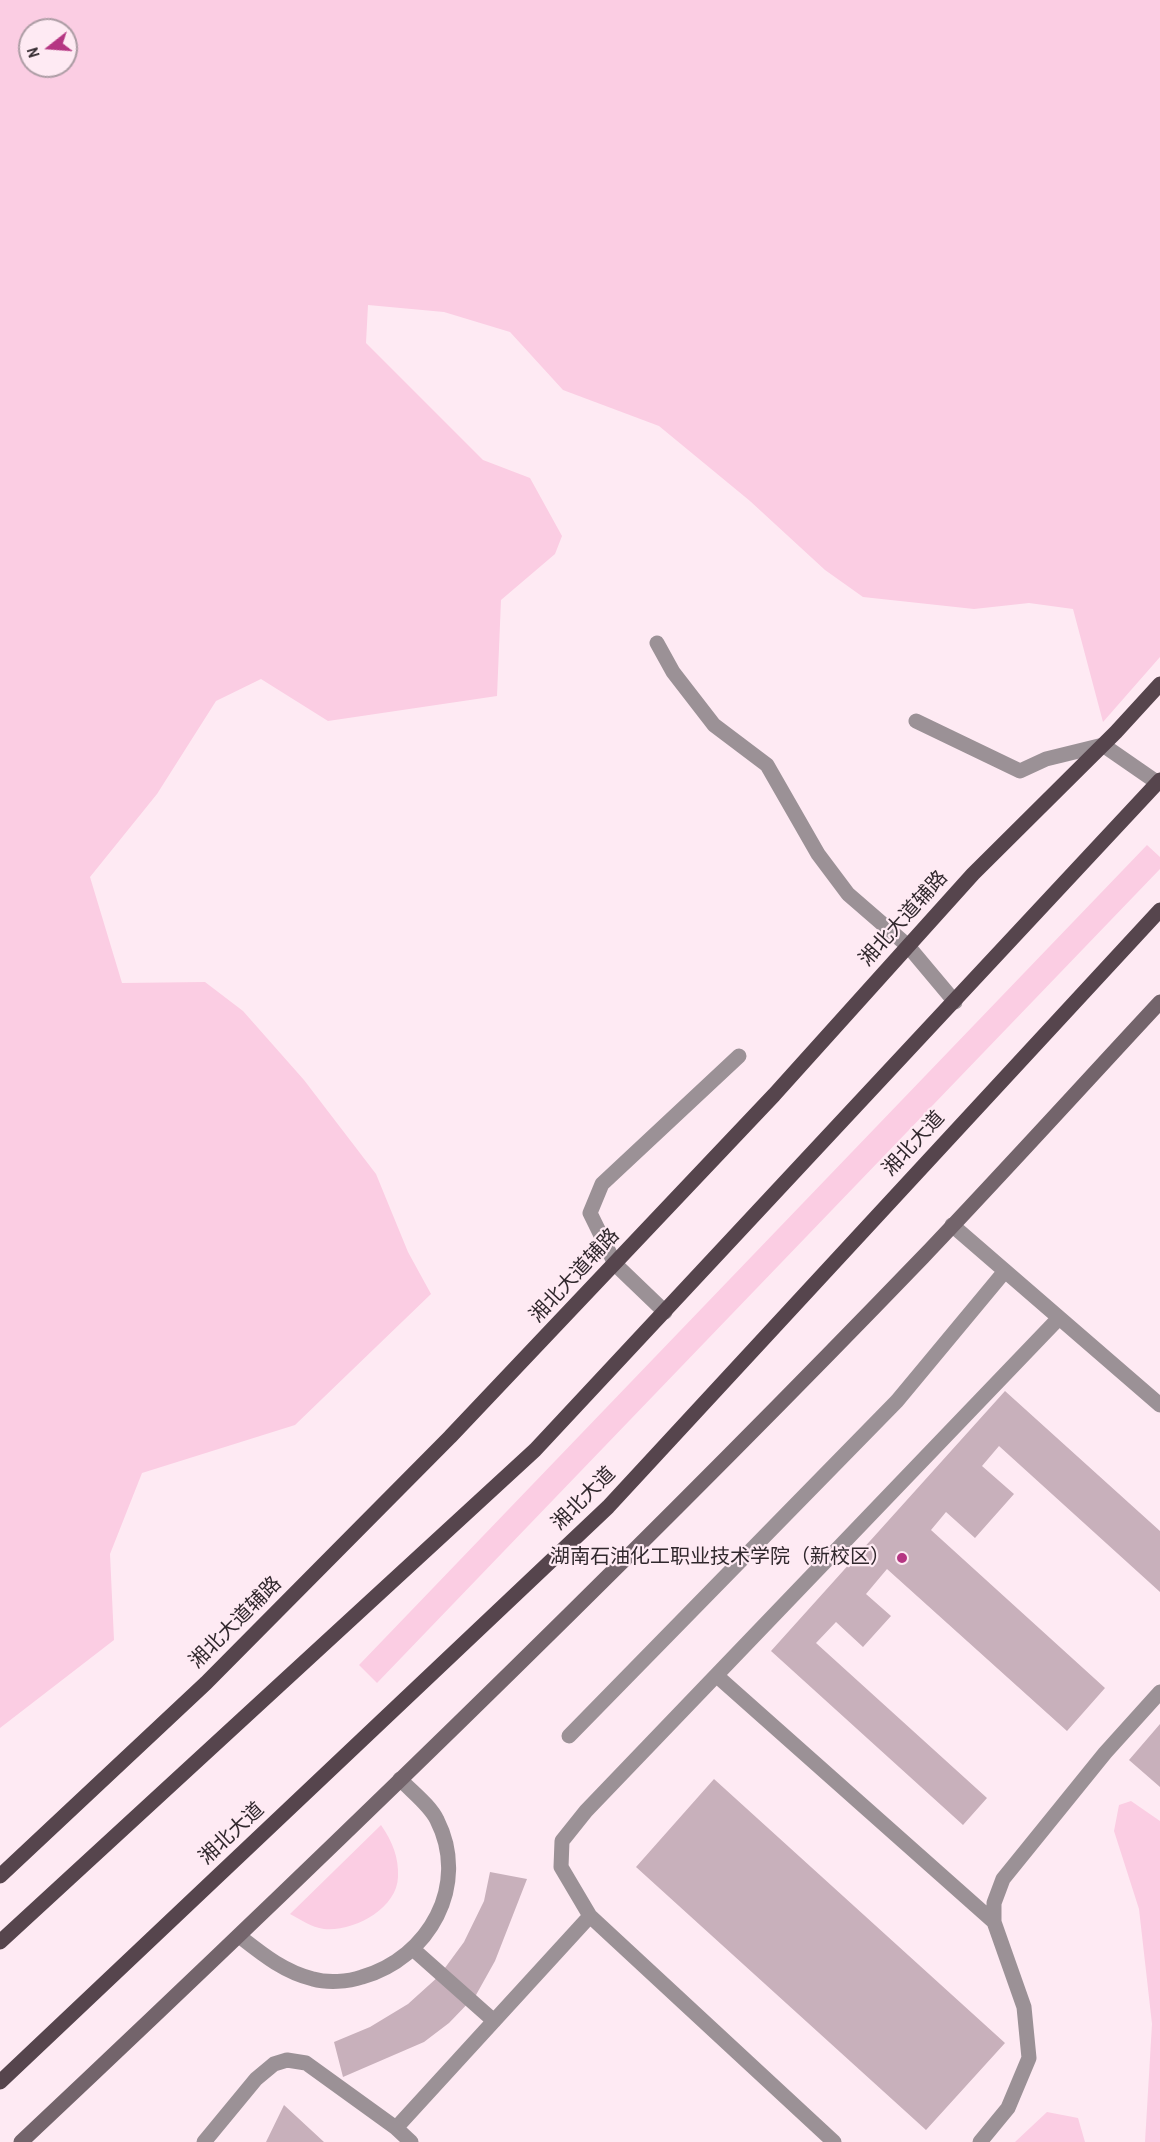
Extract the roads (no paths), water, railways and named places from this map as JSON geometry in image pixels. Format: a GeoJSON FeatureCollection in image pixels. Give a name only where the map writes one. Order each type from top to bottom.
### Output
{"type":"FeatureCollection","features":[{"type":"Feature","properties":{"kind":"main road","name":"湘北大道辅路"},"geometry":{"type":"LineString","coordinates":[[0,1876],[214,1675],[450,1437],[615,1264],[973,874],[1103,746],[1160,684]]}},
{"type":"Feature","properties":{"kind":"main road"},"geometry":{"type":"LineString","coordinates":[[0,1942],[536,1450],[1159,782]]}},
{"type":"Feature","properties":{"kind":"main road","name":"湘北大道"},"geometry":{"type":"LineString","coordinates":[[0,2082],[608,1507],[1160,910]]}},
{"type":"Feature","properties":{"kind":"main road"},"geometry":{"type":"LineString","coordinates":[[21,2142],[238,1936],[581,1603],[952,1226],[1160,1002]]}},
{"type":"Feature","properties":{"kind":"street"},"geometry":{"type":"LineString","coordinates":[[657,643],[673,672],[714,725],[767,765],[818,854],[848,894],[908,946],[955,1002]]}},
{"type":"Feature","properties":{"kind":"street"},"geometry":{"type":"LineString","coordinates":[[916,721],[1020,771],[1046,759],[1103,746],[1159,782]]}},
{"type":"Feature","properties":{"kind":"street"},"geometry":{"type":"LineString","coordinates":[[665,1312],[615,1264],[590,1213],[602,1184],[739,1056]]}},
{"type":"Feature","properties":{"kind":"street"},"geometry":{"type":"LineString","coordinates":[[952,1226],[1160,1405]]}},
{"type":"Feature","properties":{"kind":"street"},"geometry":{"type":"LineString","coordinates":[[569,1736],[897,1401],[1005,1271]]}},
{"type":"Feature","properties":{"kind":"street"},"geometry":{"type":"LineString","coordinates":[[834,2142],[590,1916],[561,1867],[562,1841],[586,1811],[1059,1318]]}},
{"type":"Feature","properties":{"kind":"street"},"geometry":{"type":"LineString","coordinates":[[717,1676],[994,1922]]}},
{"type":"Feature","properties":{"kind":"street"},"geometry":{"type":"LineString","coordinates":[[980,2142],[1008,2108],[1029,2058],[1024,2007],[994,1922],[994,1904],[1003,1879],[1105,1753],[1160,1692]]}},
{"type":"Feature","properties":{"kind":"street"},"geometry":{"type":"LineString","coordinates":[[238,1936],[282,1968],[315,1980],[351,1981],[385,1971],[414,1950],[435,1922],[443,1900],[447,1888],[447,1852],[436,1818],[400,1779]]}},
{"type":"Feature","properties":{"kind":"street"},"geometry":{"type":"LineString","coordinates":[[396,2128],[590,1916]]}},
{"type":"Feature","properties":{"kind":"street"},"geometry":{"type":"LineString","coordinates":[[414,1950],[494,2021]]}},
{"type":"Feature","properties":{"kind":"street"},"geometry":{"type":"LineString","coordinates":[[204,2142],[256,2079],[274,2064],[287,2060],[306,2063],[396,2128],[411,2142]]}},
{"type":"Feature","properties":{"kind":"place","name":"湖南石油化工职业技术学院（新校区）"},"geometry":{"type":"Point","coordinates":[902,1558]}}]}
